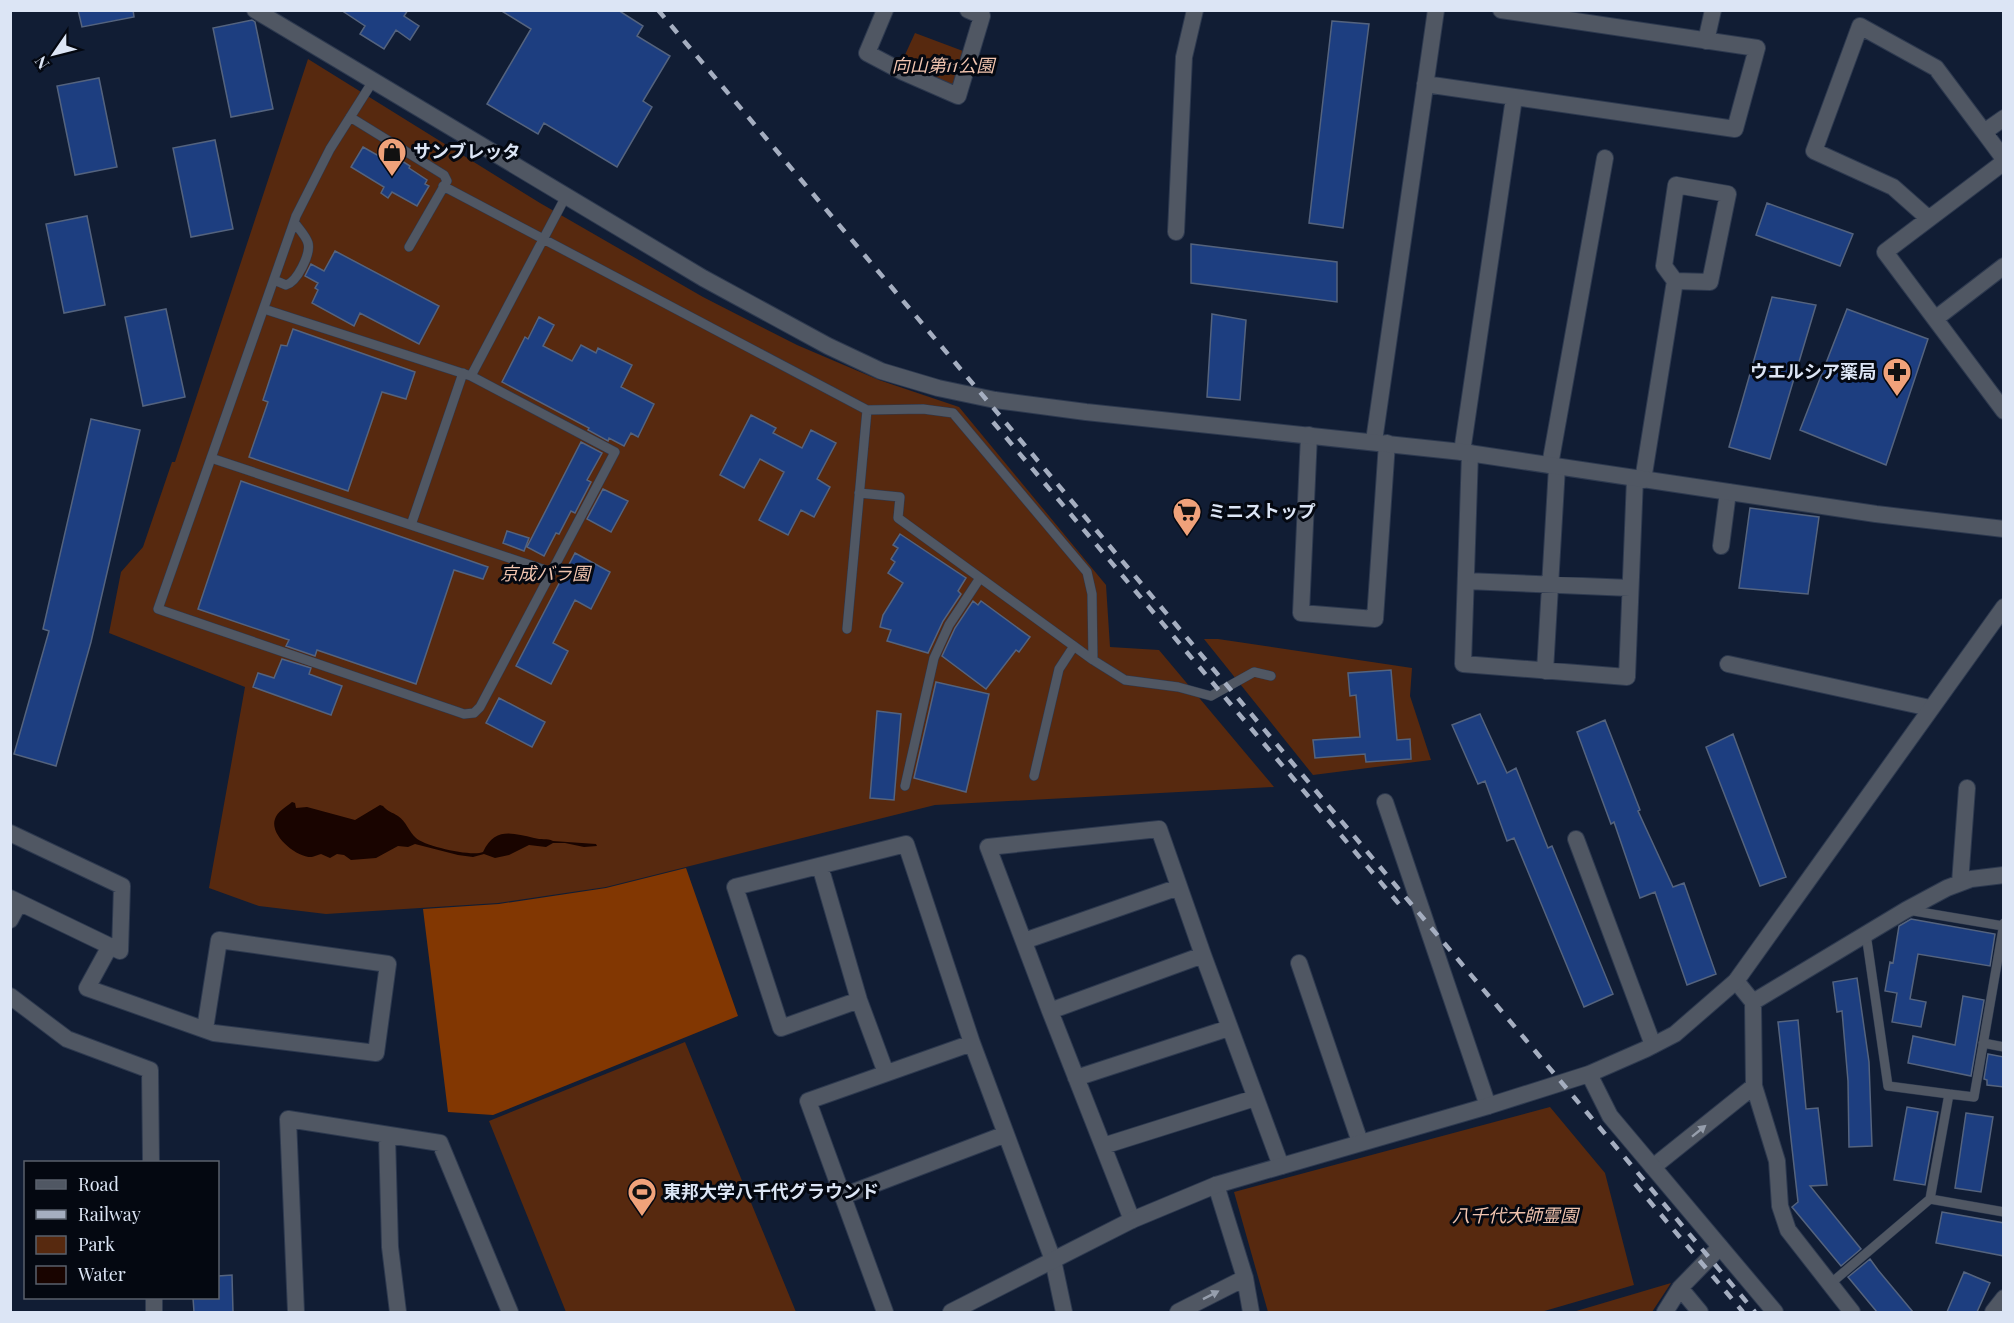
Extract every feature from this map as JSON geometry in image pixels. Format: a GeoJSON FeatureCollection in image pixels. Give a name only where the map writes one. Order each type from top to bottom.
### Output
{"type":"FeatureCollection","features":[{"type":"Feature","properties":{"kind":"street"},"geometry":{"type":"LineString","coordinates":[[255,10],[713,283],[828,346],[881,371],[938,388],[995,400],[1086,412],[1381,442],[1466,453],[1876,514],[2004,529]]}},
{"type":"Feature","properties":{"kind":"street"},"geometry":{"type":"LineString","coordinates":[[885,10],[867,53],[958,96],[982,16],[968,10]]}},
{"type":"Feature","properties":{"kind":"street"},"geometry":{"type":"LineString","coordinates":[[1176,232],[1184,57],[1195,10]]}},
{"type":"Feature","properties":{"kind":"street"},"geometry":{"type":"LineString","coordinates":[[1308,435],[1301,613],[1375,619],[1381,442],[1436,10]]}},
{"type":"Feature","properties":{"kind":"street"},"geometry":{"type":"LineString","coordinates":[[1706,40],[1713,10]]}},
{"type":"Feature","properties":{"kind":"street"},"geometry":{"type":"LineString","coordinates":[[1425,84],[1735,129],[1757,48],[1507,11]]}},
{"type":"Feature","properties":{"kind":"street"},"geometry":{"type":"LineString","coordinates":[[1928,218],[1893,187],[1814,151],[1860,26],[1936,68],[2004,161],[1885,252],[2004,411]]}},
{"type":"Feature","properties":{"kind":"street"},"geometry":{"type":"LineString","coordinates":[[1514,98],[1466,453],[1466,581],[1463,664],[1627,677],[1630,588],[1639,479],[1675,281],[1664,266],[1676,185],[1728,194],[1710,282],[1675,281]]}},
{"type":"Feature","properties":{"kind":"street"},"geometry":{"type":"LineString","coordinates":[[1984,132],[2004,118]]}},
{"type":"Feature","properties":{"kind":"street"},"geometry":{"type":"LineString","coordinates":[[1545,671],[1553,466],[1605,158]]}},
{"type":"Feature","properties":{"kind":"street"},"geometry":{"type":"LineString","coordinates":[[1935,319],[2000,275]]}},
{"type":"Feature","properties":{"kind":"street"},"geometry":{"type":"LineString","coordinates":[[1721,546],[1728,492]]}},
{"type":"Feature","properties":{"kind":"street"},"geometry":{"type":"LineString","coordinates":[[1466,581],[1630,588]]}},
{"type":"Feature","properties":{"kind":"street"},"geometry":{"type":"LineString","coordinates":[[961,1310],[1132,1220],[1216,1185],[1488,1106],[1589,1074],[1675,1034],[1736,981],[2004,607]]}},
{"type":"Feature","properties":{"kind":"street"},"geometry":{"type":"LineString","coordinates":[[1728,664],[1930,708]]}},
{"type":"Feature","properties":{"kind":"street"},"geometry":{"type":"LineString","coordinates":[[1960,883],[1967,788]]}},
{"type":"Feature","properties":{"kind":"street"},"geometry":{"type":"LineString","coordinates":[[1385,802],[1488,1106]]}},
{"type":"Feature","properties":{"kind":"street"},"geometry":{"type":"LineString","coordinates":[[1132,1220],[988,847],[1159,829],[1229,1028],[1281,1166]]}},
{"type":"Feature","properties":{"kind":"street"},"geometry":{"type":"LineString","coordinates":[[10,833],[122,886],[120,951],[15,901],[10,920]]}},
{"type":"Feature","properties":{"kind":"street"},"geometry":{"type":"LineString","coordinates":[[1576,839],[1653,1045]]}},
{"type":"Feature","properties":{"kind":"street"},"geometry":{"type":"LineString","coordinates":[[860,1000],[781,1028],[735,887],[906,844],[972,1043],[1053,1260],[1065,1312]]}},
{"type":"Feature","properties":{"kind":"street"},"geometry":{"type":"LineString","coordinates":[[820,866],[860,1000],[886,1073]]}},
{"type":"Feature","properties":{"kind":"street"},"geometry":{"type":"LineString","coordinates":[[1753,1002],[1906,910],[1971,879],[2004,875]]}},
{"type":"Feature","properties":{"kind":"street"},"geometry":{"type":"LineString","coordinates":[[1023,941],[1179,886]]}},
{"type":"Feature","properties":{"kind":"street"},"geometry":{"type":"LineString","coordinates":[[110,946],[87,988],[214,1033],[376,1053],[388,964],[219,940],[205,1029]]}},
{"type":"Feature","properties":{"kind":"street"},"geometry":{"type":"LineString","coordinates":[[1050,1011],[1203,956]]}},
{"type":"Feature","properties":{"kind":"street"},"geometry":{"type":"LineString","coordinates":[[1299,963],[1360,1142]]}},
{"type":"Feature","properties":{"kind":"street"},"geometry":{"type":"LineString","coordinates":[[1736,981],[1753,1002],[1755,1086],[1777,1161],[1780,1206],[1788,1230],[1852,1312]]}},
{"type":"Feature","properties":{"kind":"street"},"geometry":{"type":"LineString","coordinates":[[10,996],[67,1039],[150,1070],[151,1161]]}},
{"type":"Feature","properties":{"kind":"street"},"geometry":{"type":"LineString","coordinates":[[1076,1078],[1229,1028]]}},
{"type":"Feature","properties":{"kind":"street"},"geometry":{"type":"LineString","coordinates":[[885,1312],[808,1101],[972,1043]]}},
{"type":"Feature","properties":{"kind":"street"},"geometry":{"type":"LineString","coordinates":[[1589,1074],[1610,1116],[1775,1312]]}},
{"type":"Feature","properties":{"kind":"street"},"geometry":{"type":"LineString","coordinates":[[1653,1167],[1755,1086]]}},
{"type":"Feature","properties":{"kind":"street"},"geometry":{"type":"LineString","coordinates":[[1103,1146],[1255,1098]]}},
{"type":"Feature","properties":{"kind":"street"},"geometry":{"type":"LineString","coordinates":[[296,1312],[288,1119],[440,1143],[510,1312]]}},
{"type":"Feature","properties":{"kind":"street"},"geometry":{"type":"LineString","coordinates":[[843,1196],[1006,1134]]}},
{"type":"Feature","properties":{"kind":"street"},"geometry":{"type":"LineString","coordinates":[[387,1135],[390,1247],[398,1312]]}},
{"type":"Feature","properties":{"kind":"street"},"geometry":{"type":"LineString","coordinates":[[1216,1185],[1245,1278],[1251,1312]]}},
{"type":"Feature","properties":{"kind":"street"},"geometry":{"type":"LineString","coordinates":[[1665,1312],[1680,1288],[1720,1247]]}},
{"type":"Feature","properties":{"kind":"street"},"geometry":{"type":"LineString","coordinates":[[1178,1312],[1245,1278]]}},
{"type":"Feature","properties":{"kind":"street"},"geometry":{"type":"LineString","coordinates":[[1680,1288],[1700,1312]]}},
{"type":"Feature","properties":{"kind":"street"},"geometry":{"type":"LineString","coordinates":[[1993,1312],[2004,1298]]}},
{"type":"Feature","properties":{"kind":"lane"},"geometry":{"type":"LineString","coordinates":[[264,309],[467,374],[615,452],[480,707],[474,713],[464,714],[158,609],[294,222],[330,149],[373,81]]}},
{"type":"Feature","properties":{"kind":"lane"},"geometry":{"type":"LineString","coordinates":[[350,117],[444,175],[447,181],[408,247]]}},
{"type":"Feature","properties":{"kind":"lane"},"geometry":{"type":"LineString","coordinates":[[443,186],[867,410],[923,409],[952,413],[1087,572],[1092,594],[1093,660]]}},
{"type":"Feature","properties":{"kind":"lane"},"geometry":{"type":"LineString","coordinates":[[411,525],[467,374],[566,196]]}},
{"type":"Feature","properties":{"kind":"lane"},"geometry":{"type":"LineString","coordinates":[[274,280],[286,285],[293,282],[309,252],[307,240],[294,222]]}},
{"type":"Feature","properties":{"kind":"lane"},"geometry":{"type":"LineString","coordinates":[[847,629],[867,410]]}},
{"type":"Feature","properties":{"kind":"lane"},"geometry":{"type":"LineString","coordinates":[[211,458],[551,572]]}},
{"type":"Feature","properties":{"kind":"lane"},"geometry":{"type":"LineString","coordinates":[[859,493],[900,497],[898,518],[1093,660],[1125,680],[1178,687],[1211,696],[1254,672],[1271,676]]}},
{"type":"Feature","properties":{"kind":"lane"},"geometry":{"type":"LineString","coordinates":[[905,786],[934,658],[949,625],[980,578]]}},
{"type":"Feature","properties":{"kind":"lane"},"geometry":{"type":"LineString","coordinates":[[1034,777],[1059,669],[1074,646]]}},
{"type":"Feature","properties":{"kind":"lane"},"geometry":{"type":"LineString","coordinates":[[1866,934],[1888,1086],[1974,1097],[2003,924],[1906,910]]}},
{"type":"Feature","properties":{"kind":"lane"},"geometry":{"type":"LineString","coordinates":[[1983,1043],[2004,1047]]}},
{"type":"Feature","properties":{"kind":"lane"},"geometry":{"type":"LineString","coordinates":[[1830,1284],[1930,1199],[1949,1094]]}},
{"type":"Feature","properties":{"kind":"lane"},"geometry":{"type":"LineString","coordinates":[[1930,1199],[2004,1212]]}},
{"type":"Feature","properties":{"kind":"green space","name":"向山第11公園"},"geometry":{"type":"Polygon","coordinates":[[[915,33],[971,54],[958,96],[898,70],[915,33]]]}},
{"type":"Feature","properties":{"kind":"green space","name":"京成バラ園"},"geometry":{"type":"Polygon","coordinates":[[[308,59],[540,203],[703,297],[797,345],[879,380],[959,407],[1106,585],[1110,647],[1159,650],[1274,787],[935,805],[606,887],[498,903],[326,914],[259,906],[209,888],[245,687],[109,633],[121,572],[143,547],[172,462],[175,462],[308,59]]]}},
{"type":"Feature","properties":{"kind":"green space"},"geometry":{"type":"Polygon","coordinates":[[[1204,639],[1218,639],[1412,668],[1410,696],[1431,760],[1313,775],[1204,639]]]}},
{"type":"Feature","properties":{"kind":"green space","name":"東邦大学八千代グラウンド"},"geometry":{"type":"Polygon","coordinates":[[[685,1042],[796,1312],[566,1312],[489,1121],[685,1042]]]}},
{"type":"Feature","properties":{"kind":"green space","name":"八千代大師霊園"},"geometry":{"type":"Polygon","coordinates":[[[1550,1107],[1605,1173],[1634,1285],[1541,1312],[1268,1312],[1234,1192],[1550,1107]]]}},
{"type":"Feature","properties":{"kind":"green space"},"geometry":{"type":"Polygon","coordinates":[[[1671,1283],[1652,1312],[1573,1312],[1671,1283]]]}},
{"type":"Feature","properties":{"kind":"shaded area"},"geometry":{"type":"Polygon","coordinates":[[[686,868],[738,1016],[493,1115],[448,1112],[423,909],[499,904],[606,888],[686,868]]]}},
{"type":"Feature","properties":{"kind":"water"},"geometry":{"type":"Polygon","coordinates":[[[292,802],[295,803],[296,808],[307,807],[355,820],[380,805],[401,818],[414,836],[421,841],[459,852],[483,852],[493,839],[505,834],[596,844],[597,846],[584,847],[565,843],[553,843],[546,847],[529,845],[509,855],[495,858],[484,854],[473,857],[458,855],[415,844],[408,847],[398,846],[376,858],[351,860],[344,855],[337,854],[330,858],[321,854],[312,857],[292,850],[276,832],[275,819],[292,802]]]}},
{"type":"Feature","properties":{"kind":"building"},"geometry":{"type":"Polygon","coordinates":[[[78,10],[133,10],[134,17],[82,27],[78,10]]]}},
{"type":"Feature","properties":{"kind":"building"},"geometry":{"type":"Polygon","coordinates":[[[341,10],[408,10],[404,16],[419,26],[410,40],[396,30],[384,49],[360,34],[365,26],[341,10]]]}},
{"type":"Feature","properties":{"kind":"building"},"geometry":{"type":"Polygon","coordinates":[[[500,10],[618,10],[643,26],[637,36],[670,56],[643,101],[652,107],[617,167],[544,123],[538,134],[487,104],[531,29],[500,10]]]}},
{"type":"Feature","properties":{"kind":"building"},"geometry":{"type":"Polygon","coordinates":[[[252,20],[255,22],[273,109],[231,117],[213,28],[252,20]]]}},
{"type":"Feature","properties":{"kind":"building"},"geometry":{"type":"Polygon","coordinates":[[[1332,21],[1369,24],[1343,228],[1309,223],[1332,21]]]}},
{"type":"Feature","properties":{"kind":"building"},"geometry":{"type":"Polygon","coordinates":[[[99,78],[117,167],[75,175],[57,86],[99,78]]]}},
{"type":"Feature","properties":{"kind":"building"},"geometry":{"type":"Polygon","coordinates":[[[215,140],[233,229],[191,237],[173,148],[215,140]]]}},
{"type":"Feature","properties":{"kind":"building"},"geometry":{"type":"Polygon","coordinates":[[[363,147],[377,155],[379,151],[397,162],[399,159],[427,180],[425,184],[429,186],[417,206],[392,192],[388,198],[381,193],[384,187],[351,167],[363,147]]]}},
{"type":"Feature","properties":{"kind":"building"},"geometry":{"type":"Polygon","coordinates":[[[1767,203],[1853,234],[1840,266],[1756,235],[1767,203]]]}},
{"type":"Feature","properties":{"kind":"building"},"geometry":{"type":"Polygon","coordinates":[[[87,216],[105,305],[64,313],[46,224],[87,216]]]}},
{"type":"Feature","properties":{"kind":"building"},"geometry":{"type":"Polygon","coordinates":[[[1191,244],[1337,262],[1337,302],[1191,283],[1191,244]]]}},
{"type":"Feature","properties":{"kind":"building"},"geometry":{"type":"Polygon","coordinates":[[[335,251],[439,306],[419,344],[360,313],[354,326],[312,303],[318,290],[315,288],[318,283],[305,276],[311,264],[324,271],[335,251]]]}},
{"type":"Feature","properties":{"kind":"building"},"geometry":{"type":"Polygon","coordinates":[[[1772,297],[1816,305],[1770,459],[1729,447],[1772,297]]]}},
{"type":"Feature","properties":{"kind":"building"},"geometry":{"type":"Polygon","coordinates":[[[166,309],[185,397],[143,406],[125,317],[166,309]]]}},
{"type":"Feature","properties":{"kind":"building"},"geometry":{"type":"Polygon","coordinates":[[[1847,309],[1928,339],[1886,465],[1800,430],[1847,309]]]}},
{"type":"Feature","properties":{"kind":"building"},"geometry":{"type":"Polygon","coordinates":[[[1212,314],[1246,320],[1240,400],[1207,397],[1212,314]]]}},
{"type":"Feature","properties":{"kind":"building"},"geometry":{"type":"Polygon","coordinates":[[[539,317],[554,325],[543,346],[572,361],[581,345],[596,353],[598,348],[632,365],[621,387],[654,404],[638,437],[631,433],[624,446],[609,438],[608,441],[588,430],[589,428],[502,382],[525,337],[528,339],[539,317]]]}},
{"type":"Feature","properties":{"kind":"building"},"geometry":{"type":"Polygon","coordinates":[[[293,329],[415,372],[406,399],[382,392],[348,491],[249,457],[268,402],[263,400],[281,345],[287,346],[293,329]]]}},
{"type":"Feature","properties":{"kind":"building"},"geometry":{"type":"Polygon","coordinates":[[[751,415],[776,428],[773,433],[802,448],[811,430],[836,443],[817,479],[830,487],[814,517],[801,510],[788,535],[759,520],[784,472],[760,459],[744,488],[720,475],[751,415]]]}},
{"type":"Feature","properties":{"kind":"building"},"geometry":{"type":"Polygon","coordinates":[[[91,419],[140,430],[91,642],[56,766],[14,754],[49,631],[43,629],[91,419]]]}},
{"type":"Feature","properties":{"kind":"building"},"geometry":{"type":"Polygon","coordinates":[[[581,442],[602,453],[587,480],[591,482],[575,513],[571,511],[544,556],[527,547],[581,442]]]}},
{"type":"Feature","properties":{"kind":"building"},"geometry":{"type":"Polygon","coordinates":[[[241,481],[488,567],[483,579],[454,570],[416,684],[317,650],[315,656],[286,646],[289,640],[198,609],[241,481]]]}},
{"type":"Feature","properties":{"kind":"building"},"geometry":{"type":"Polygon","coordinates":[[[603,489],[628,501],[611,532],[587,519],[603,489]]]}},
{"type":"Feature","properties":{"kind":"building"},"geometry":{"type":"Polygon","coordinates":[[[1750,508],[1819,517],[1808,594],[1739,588],[1750,508]]]}},
{"type":"Feature","properties":{"kind":"building"},"geometry":{"type":"Polygon","coordinates":[[[507,531],[529,538],[524,551],[503,543],[507,531]]]}},
{"type":"Feature","properties":{"kind":"building"},"geometry":{"type":"Polygon","coordinates":[[[900,534],[966,578],[958,591],[961,594],[943,621],[928,653],[887,641],[891,630],[880,627],[883,615],[903,583],[888,573],[895,562],[891,559],[898,548],[893,545],[900,534]]]}},
{"type":"Feature","properties":{"kind":"building"},"geometry":{"type":"Polygon","coordinates":[[[575,553],[610,572],[591,609],[575,600],[553,643],[568,651],[551,684],[516,666],[575,553]]]}},
{"type":"Feature","properties":{"kind":"building"},"geometry":{"type":"Polygon","coordinates":[[[973,601],[978,605],[981,601],[1030,637],[1019,652],[1016,650],[986,689],[942,656],[955,628],[973,601]]]}},
{"type":"Feature","properties":{"kind":"building"},"geometry":{"type":"Polygon","coordinates":[[[282,659],[311,668],[309,674],[342,686],[331,715],[253,687],[258,673],[274,678],[282,659]]]}},
{"type":"Feature","properties":{"kind":"building"},"geometry":{"type":"Polygon","coordinates":[[[1391,670],[1397,740],[1410,739],[1411,759],[1366,762],[1365,754],[1315,758],[1313,740],[1360,737],[1356,695],[1350,696],[1348,673],[1391,670]]]}},
{"type":"Feature","properties":{"kind":"building"},"geometry":{"type":"Polygon","coordinates":[[[936,682],[989,694],[966,792],[914,778],[936,682]]]}},
{"type":"Feature","properties":{"kind":"building"},"geometry":{"type":"Polygon","coordinates":[[[499,698],[545,722],[532,747],[486,723],[499,698]]]}},
{"type":"Feature","properties":{"kind":"building"},"geometry":{"type":"Polygon","coordinates":[[[877,711],[901,714],[894,800],[870,798],[877,711]]]}},
{"type":"Feature","properties":{"kind":"building"},"geometry":{"type":"Polygon","coordinates":[[[1480,714],[1507,773],[1516,768],[1548,848],[1552,846],[1613,994],[1584,1007],[1514,838],[1507,841],[1485,781],[1478,784],[1452,725],[1480,714]]]}},
{"type":"Feature","properties":{"kind":"building"},"geometry":{"type":"Polygon","coordinates":[[[1605,720],[1640,810],[1638,811],[1673,887],[1684,883],[1716,974],[1687,985],[1655,892],[1640,898],[1614,822],[1611,824],[1577,732],[1605,720]]]}},
{"type":"Feature","properties":{"kind":"building"},"geometry":{"type":"Polygon","coordinates":[[[1733,734],[1786,877],[1760,886],[1706,747],[1733,734]]]}},
{"type":"Feature","properties":{"kind":"building"},"geometry":{"type":"Polygon","coordinates":[[[1911,919],[1995,934],[1990,966],[1918,954],[1910,999],[1926,1002],[1921,1027],[1892,1022],[1897,993],[1885,991],[1890,962],[1893,963],[1899,926],[1911,919]]]}},
{"type":"Feature","properties":{"kind":"building"},"geometry":{"type":"Polygon","coordinates":[[[1857,978],[1869,1062],[1872,1146],[1849,1147],[1848,1081],[1842,1011],[1837,1012],[1833,982],[1857,978]]]}},
{"type":"Feature","properties":{"kind":"building"},"geometry":{"type":"Polygon","coordinates":[[[1963,996],[1984,1000],[1971,1076],[1908,1063],[1913,1036],[1955,1045],[1963,996]]]}},
{"type":"Feature","properties":{"kind":"building"},"geometry":{"type":"Polygon","coordinates":[[[1798,1020],[1806,1109],[1818,1108],[1827,1185],[1810,1186],[1861,1249],[1841,1266],[1792,1207],[1798,1202],[1778,1022],[1798,1020]]]}},
{"type":"Feature","properties":{"kind":"building"},"geometry":{"type":"Polygon","coordinates":[[[1988,1054],[2004,1057],[2004,1087],[1987,1085],[1987,1080],[1984,1079],[1988,1054]]]}},
{"type":"Feature","properties":{"kind":"building"},"geometry":{"type":"Polygon","coordinates":[[[1907,1107],[1938,1112],[1925,1185],[1894,1180],[1907,1107]]]}},
{"type":"Feature","properties":{"kind":"building"},"geometry":{"type":"Polygon","coordinates":[[[1966,1113],[1993,1117],[1981,1192],[1955,1188],[1966,1113]]]}},
{"type":"Feature","properties":{"kind":"building"},"geometry":{"type":"Polygon","coordinates":[[[1942,1212],[2004,1223],[2004,1256],[1936,1243],[1942,1212]]]}},
{"type":"Feature","properties":{"kind":"building"},"geometry":{"type":"Polygon","coordinates":[[[1870,1259],[1913,1312],[1877,1312],[1848,1277],[1870,1259]]]}},
{"type":"Feature","properties":{"kind":"building"},"geometry":{"type":"Polygon","coordinates":[[[1964,1272],[1990,1283],[1977,1312],[1947,1312],[1964,1272]]]}},
{"type":"Feature","properties":{"kind":"building"},"geometry":{"type":"Polygon","coordinates":[[[232,1275],[233,1312],[194,1312],[193,1299],[219,1299],[219,1276],[232,1275]]]}},
{"type":"Feature","properties":{"kind":"railway"},"geometry":{"type":"LineString","coordinates":[[658,10],[1755,1312]]}},
{"type":"Feature","properties":{"kind":"railway"},"geometry":{"type":"LineString","coordinates":[[993,422],[1399,904]]}},
{"type":"Feature","properties":{"kind":"railway"},"geometry":{"type":"LineString","coordinates":[[1635,1184],[1743,1312]]}},
{"type":"Feature","properties":{"kind":"place","name":"サンブレッタ"},"geometry":{"type":"Point","coordinates":[392,178]}},
{"type":"Feature","properties":{"kind":"place","name":"ウエルシア薬局"},"geometry":{"type":"Point","coordinates":[1897,398]}},
{"type":"Feature","properties":{"kind":"place","name":"ミニストップ"},"geometry":{"type":"Point","coordinates":[1187,538]}},
{"type":"Feature","properties":{"kind":"place","name":"東邦大学八千代グラウンド"},"geometry":{"type":"Point","coordinates":[642,1218]}}]}
